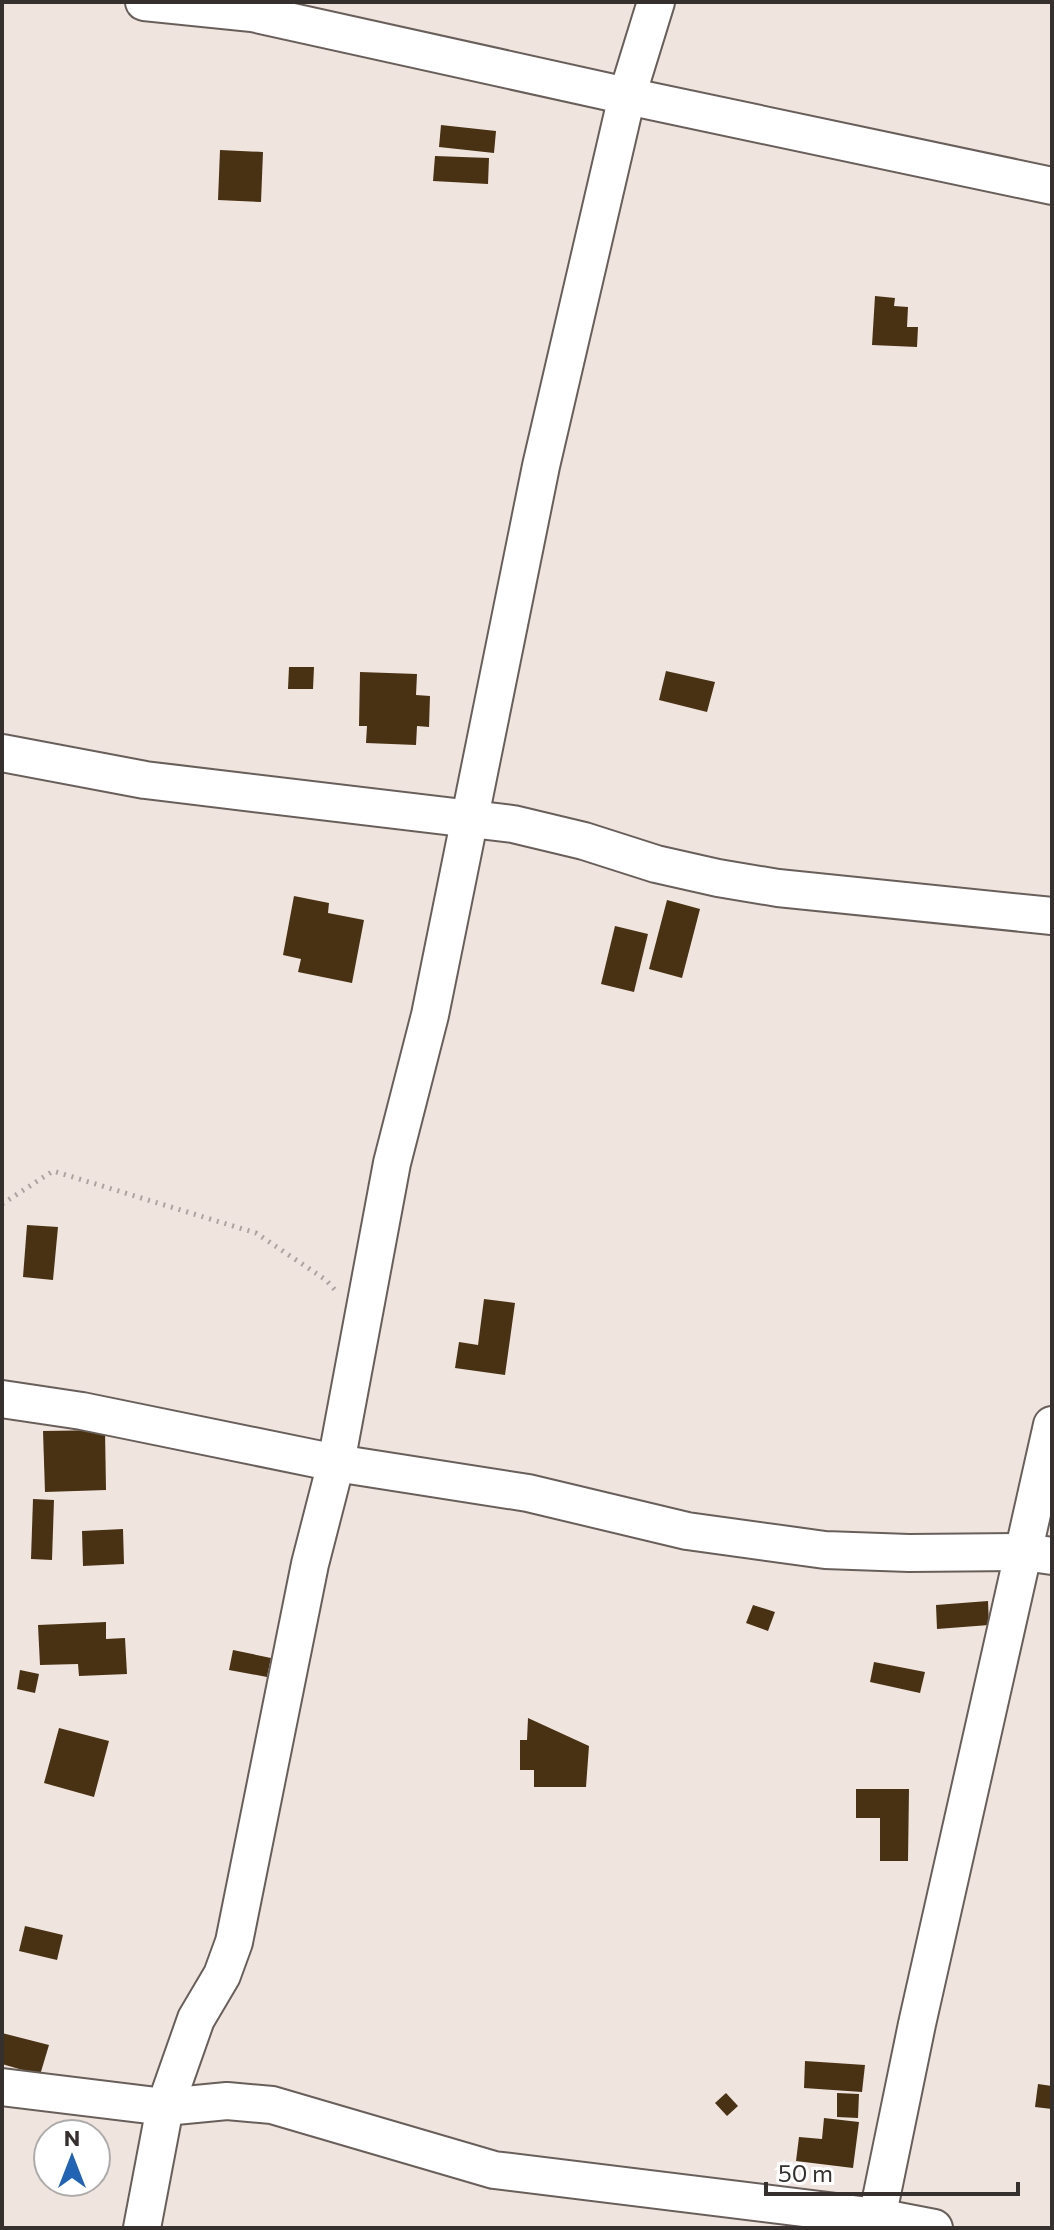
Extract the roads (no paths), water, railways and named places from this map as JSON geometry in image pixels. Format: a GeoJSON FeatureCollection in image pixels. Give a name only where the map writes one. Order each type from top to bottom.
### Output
{"type":"FeatureCollection","features":[{"type":"Feature","properties":{"kind":"street"},"geometry":{"type":"LineString","coordinates":[[144,2],[252,13],[1052,186]]}},
{"type":"Feature","properties":{"kind":"street"},"geometry":{"type":"LineString","coordinates":[[142,2228],[165,2107],[196,2019],[222,1975],[234,1942],[310,1564],[336,1463],[392,1163],[430,1015],[541,466],[627,96],[656,2]]}},
{"type":"Feature","properties":{"kind":"street"},"geometry":{"type":"LineString","coordinates":[[2,753],[145,780],[513,824],[718,878],[860,898],[1052,916]]}},
{"type":"Feature","properties":{"kind":"street"},"geometry":{"type":"LineString","coordinates":[[2,1399],[82,1411],[336,1463],[528,1493],[687,1531],[811,1548],[1037,1554]]}},
{"type":"Feature","properties":{"kind":"street"},"geometry":{"type":"LineString","coordinates":[[876,2222],[917,2024],[1037,1554],[1052,1425]]}},
{"type":"Feature","properties":{"kind":"street"},"geometry":{"type":"LineString","coordinates":[[2,2087],[165,2107],[227,2101],[272,2105],[494,2170],[934,2228]]}}]}
